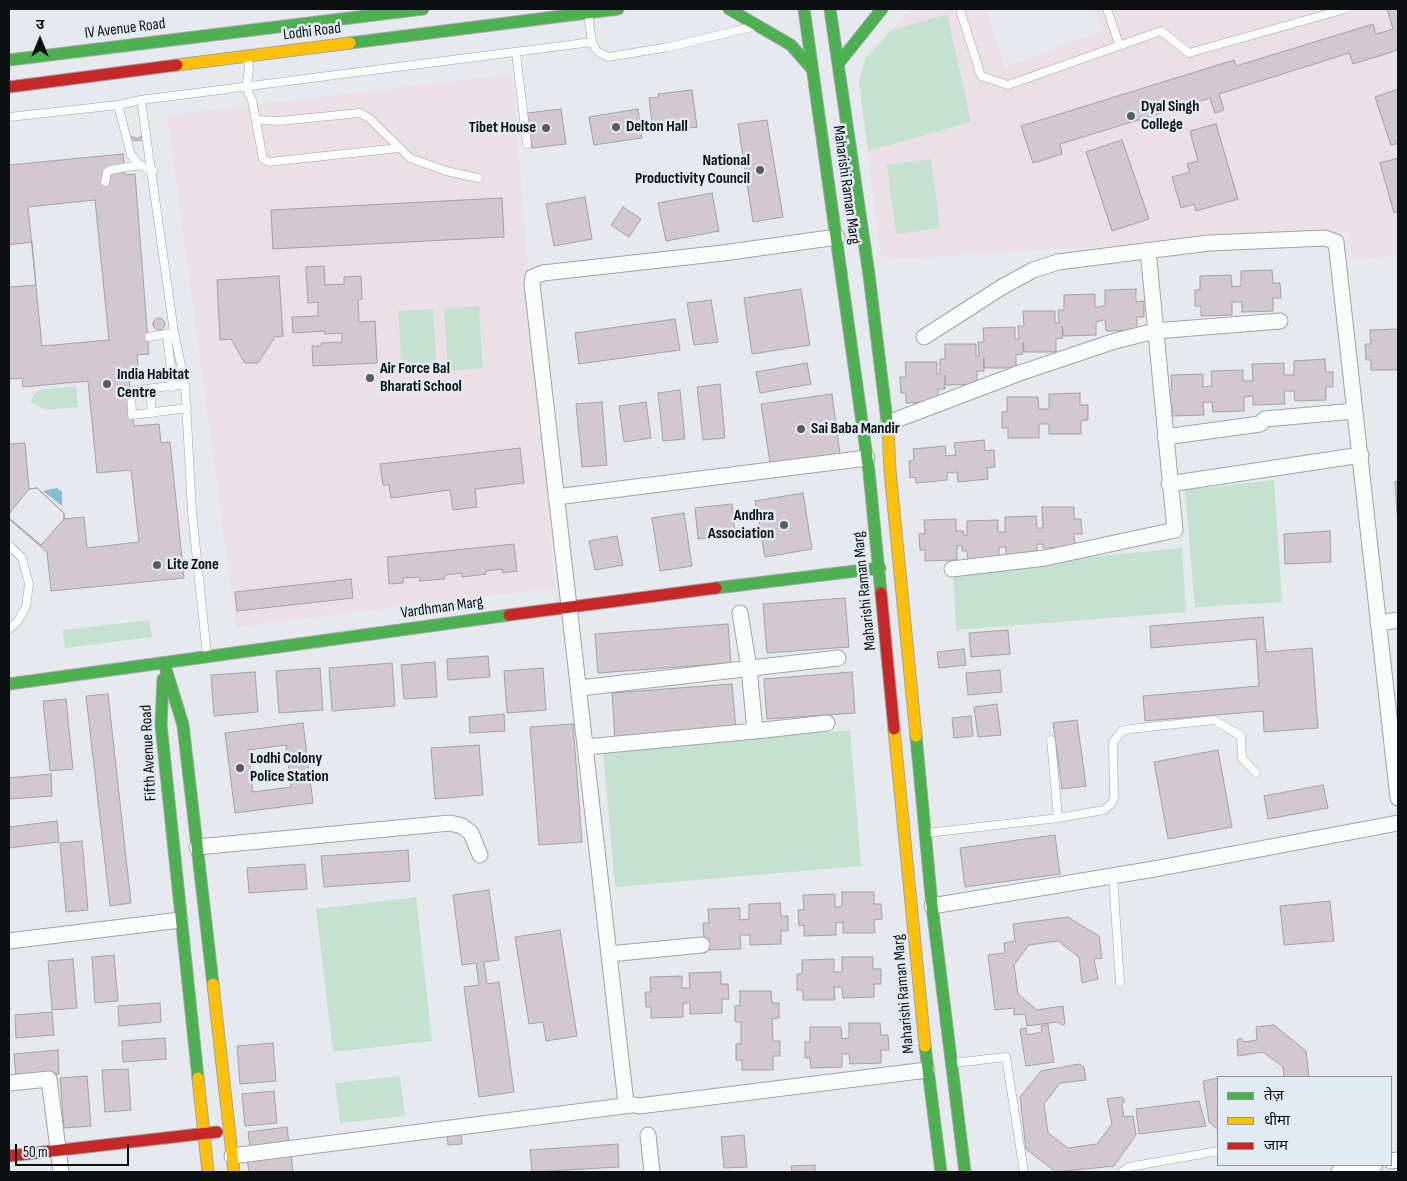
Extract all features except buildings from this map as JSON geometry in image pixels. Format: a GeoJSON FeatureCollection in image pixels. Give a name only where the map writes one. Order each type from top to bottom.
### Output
{"type":"FeatureCollection","features":[{"type":"Feature","properties":{"kind":"main road","name":"IV Avenue Road"},"geometry":{"type":"LineString","coordinates":[[9,60],[423,9]]}},
{"type":"Feature","properties":{"kind":"main road","name":"Lodhi Road"},"geometry":{"type":"LineString","coordinates":[[9,87],[618,9]]}},
{"type":"Feature","properties":{"kind":"main road"},"geometry":{"type":"LineString","coordinates":[[729,9],[791,44],[812,69]]}},
{"type":"Feature","properties":{"kind":"main road","name":"Maharishi Raman Marg"},"geometry":{"type":"LineString","coordinates":[[804,9],[837,237],[880,568],[927,1070],[941,1172]]}},
{"type":"Feature","properties":{"kind":"main road","name":"Maharishi Raman Marg"},"geometry":{"type":"LineString","coordinates":[[830,9],[870,275],[888,423],[890,471],[932,906],[950,1064],[965,1172]]}},
{"type":"Feature","properties":{"kind":"main road"},"geometry":{"type":"LineString","coordinates":[[838,64],[882,9]]}},
{"type":"Feature","properties":{"kind":"main road","name":"Vardhman Marg"},"geometry":{"type":"LineString","coordinates":[[9,684],[568,607],[880,568]]}},
{"type":"Feature","properties":{"kind":"main road","name":"Fifth Avenue Road"},"geometry":{"type":"LineString","coordinates":[[164,664],[183,725],[234,1172]]}},
{"type":"Feature","properties":{"kind":"main road","name":"Fifth Avenue Road"},"geometry":{"type":"LineString","coordinates":[[164,664],[161,725],[208,1172]]}},
{"type":"Feature","properties":{"kind":"main road"},"geometry":{"type":"LineString","coordinates":[[9,1156],[230,1130]]}},
{"type":"Feature","properties":{"kind":"street"},"geometry":{"type":"LineString","coordinates":[[630,1105],[626,1103],[624,1098],[580,688],[568,607],[533,277],[543,272],[722,254],[837,237]]}},
{"type":"Feature","properties":{"kind":"street"},"geometry":{"type":"LineString","coordinates":[[924,337],[1002,287],[1034,270],[1058,262],[1208,243],[1333,239],[1338,247],[1378,623],[1398,789]]}},
{"type":"Feature","properties":{"kind":"street"},"geometry":{"type":"LineString","coordinates":[[952,569],[1045,558],[1172,531],[1175,526],[1169,484],[1148,250]]}},
{"type":"Feature","properties":{"kind":"street"},"geometry":{"type":"LineString","coordinates":[[888,423],[1017,374],[1115,341],[1155,331],[1280,321]]}},
{"type":"Feature","properties":{"kind":"street"},"geometry":{"type":"LineString","coordinates":[[1165,437],[1260,424],[1265,419],[1355,411]]}},
{"type":"Feature","properties":{"kind":"street"},"geometry":{"type":"LineString","coordinates":[[1169,484],[1361,455]]}},
{"type":"Feature","properties":{"kind":"street"},"geometry":{"type":"LineString","coordinates":[[556,497],[867,458]]}},
{"type":"Feature","properties":{"kind":"street"},"geometry":{"type":"LineString","coordinates":[[740,612],[749,668],[755,731]]}},
{"type":"Feature","properties":{"kind":"street"},"geometry":{"type":"LineString","coordinates":[[1378,623],[1398,620]]}},
{"type":"Feature","properties":{"kind":"street"},"geometry":{"type":"LineString","coordinates":[[580,688],[838,658]]}},
{"type":"Feature","properties":{"kind":"street"},"geometry":{"type":"LineString","coordinates":[[586,747],[827,723]]}},
{"type":"Feature","properties":{"kind":"street"},"geometry":{"type":"LineString","coordinates":[[197,846],[450,823],[462,826],[471,833],[480,855]]}},
{"type":"Feature","properties":{"kind":"street"},"geometry":{"type":"LineString","coordinates":[[932,906],[1113,876],[1398,823]]}},
{"type":"Feature","properties":{"kind":"street"},"geometry":{"type":"LineString","coordinates":[[9,941],[180,920]]}},
{"type":"Feature","properties":{"kind":"street"},"geometry":{"type":"LineString","coordinates":[[609,954],[702,946]]}},
{"type":"Feature","properties":{"kind":"street"},"geometry":{"type":"LineString","coordinates":[[232,1156],[630,1105],[927,1070]]}},
{"type":"Feature","properties":{"kind":"street"},"geometry":{"type":"LineString","coordinates":[[9,1083],[49,1079],[61,1172]]}},
{"type":"Feature","properties":{"kind":"street"},"geometry":{"type":"LineString","coordinates":[[648,1134],[652,1172]]}},
{"type":"Feature","properties":{"kind":"street"},"geometry":{"type":"LineString","coordinates":[[1339,1172],[1370,1166]]}},
{"type":"Feature","properties":{"kind":"lane"},"geometry":{"type":"LineString","coordinates":[[1107,9],[1119,44]]}},
{"type":"Feature","properties":{"kind":"lane"},"geometry":{"type":"LineString","coordinates":[[960,13],[981,76],[1008,85],[1119,44],[1161,31],[1190,53],[1345,9]]}},
{"type":"Feature","properties":{"kind":"lane"},"geometry":{"type":"LineString","coordinates":[[588,14],[592,42],[597,51],[608,57],[669,47],[759,26]]}},
{"type":"Feature","properties":{"kind":"lane"},"geometry":{"type":"LineString","coordinates":[[9,117],[118,105],[141,100],[592,42]]}},
{"type":"Feature","properties":{"kind":"lane"},"geometry":{"type":"LineString","coordinates":[[516,53],[527,144]]}},
{"type":"Feature","properties":{"kind":"lane"},"geometry":{"type":"LineString","coordinates":[[248,57],[249,70],[246,88],[252,100],[263,159],[269,162],[399,148]]}},
{"type":"Feature","properties":{"kind":"lane"},"geometry":{"type":"LineString","coordinates":[[141,100],[153,171],[171,334],[173,387]]}},
{"type":"Feature","properties":{"kind":"lane"},"geometry":{"type":"LineString","coordinates":[[118,105],[131,155],[140,165],[153,171]]}},
{"type":"Feature","properties":{"kind":"lane"},"geometry":{"type":"LineString","coordinates":[[256,120],[279,121],[360,113],[369,118],[410,158],[446,171],[478,178]]}},
{"type":"Feature","properties":{"kind":"lane"},"geometry":{"type":"LineString","coordinates":[[105,182],[107,172],[110,170],[140,165]]}},
{"type":"Feature","properties":{"kind":"lane"},"geometry":{"type":"LineString","coordinates":[[149,337],[171,334]]}},
{"type":"Feature","properties":{"kind":"lane"},"geometry":{"type":"LineString","coordinates":[[171,334],[185,384],[192,512],[207,657]]}},
{"type":"Feature","properties":{"kind":"lane"},"geometry":{"type":"LineString","coordinates":[[185,384],[130,391],[131,405],[132,415],[187,408]]}},
{"type":"Feature","properties":{"kind":"lane"},"geometry":{"type":"LineString","coordinates":[[150,389],[152,413]]}},
{"type":"Feature","properties":{"kind":"lane"},"geometry":{"type":"LineString","coordinates":[[9,545],[22,558],[29,584],[26,607],[17,622],[9,629]]}},
{"type":"Feature","properties":{"kind":"lane"},"geometry":{"type":"LineString","coordinates":[[9,676],[9,684]]}},
{"type":"Feature","properties":{"kind":"lane"},"geometry":{"type":"LineString","coordinates":[[926,833],[1058,818],[1104,810],[1112,803],[1114,792],[1113,742],[1122,731],[1130,728],[1214,720],[1241,736],[1242,758],[1256,774]]}},
{"type":"Feature","properties":{"kind":"lane"},"geometry":{"type":"LineString","coordinates":[[1051,740],[1058,818]]}},
{"type":"Feature","properties":{"kind":"lane"},"geometry":{"type":"LineString","coordinates":[[1113,876],[1120,983]]}},
{"type":"Feature","properties":{"kind":"lane"},"geometry":{"type":"LineString","coordinates":[[950,1064],[1006,1058],[1024,1172]]}},
{"type":"Feature","properties":{"kind":"lane"},"geometry":{"type":"LineString","coordinates":[[1122,1172],[1129,1167],[1217,1151]]}},
{"type":"Feature","properties":{"kind":"shaded area","name":"Dyal Singh College"},"geometry":{"type":"Polygon","coordinates":[[[917,9],[986,9],[1005,67],[1101,31],[1094,9],[1398,9],[1398,255],[1352,261],[1348,232],[881,260],[859,82],[865,59],[907,12],[917,9]]]}},
{"type":"Feature","properties":{"kind":"shaded area","name":"Air Force Bal Bharati School"},"geometry":{"type":"Polygon","coordinates":[[[512,74],[555,588],[236,627],[167,115],[512,74]]]}},
{"type":"Feature","properties":{"kind":"green space"},"geometry":{"type":"Polygon","coordinates":[[[947,14],[971,122],[868,151],[859,82],[865,59],[890,31],[947,14]]]}},
{"type":"Feature","properties":{"kind":"green space"},"geometry":{"type":"Polygon","coordinates":[[[931,159],[940,228],[896,234],[887,165],[931,159]]]}},
{"type":"Feature","properties":{"kind":"green space"},"geometry":{"type":"Polygon","coordinates":[[[479,306],[483,368],[448,371],[444,308],[479,306]]]}},
{"type":"Feature","properties":{"kind":"green space"},"geometry":{"type":"Polygon","coordinates":[[[433,309],[437,372],[402,374],[398,311],[433,309]]]}},
{"type":"Feature","properties":{"kind":"green space"},"geometry":{"type":"Polygon","coordinates":[[[76,386],[78,407],[45,410],[30,401],[38,390],[76,386]]]}},
{"type":"Feature","properties":{"kind":"green space"},"geometry":{"type":"Polygon","coordinates":[[[1274,480],[1282,602],[1195,607],[1185,490],[1274,480]]]}},
{"type":"Feature","properties":{"kind":"green space"},"geometry":{"type":"Polygon","coordinates":[[[1182,548],[1186,612],[956,630],[953,570],[1182,548]]]}},
{"type":"Feature","properties":{"kind":"green space"},"geometry":{"type":"Polygon","coordinates":[[[149,620],[152,637],[65,648],[63,630],[149,620]]]}},
{"type":"Feature","properties":{"kind":"green space"},"geometry":{"type":"Polygon","coordinates":[[[850,730],[861,866],[615,887],[603,751],[850,730]]]}},
{"type":"Feature","properties":{"kind":"green space"},"geometry":{"type":"Polygon","coordinates":[[[416,897],[432,1041],[333,1052],[316,909],[416,897]]]}},
{"type":"Feature","properties":{"kind":"green space"},"geometry":{"type":"Polygon","coordinates":[[[400,1076],[405,1116],[340,1123],[335,1083],[400,1076]]]}},
{"type":"Feature","properties":{"kind":"water"},"geometry":{"type":"Polygon","coordinates":[[[57,488],[62,492],[62,506],[43,491],[57,488]]]}},
{"type":"Feature","properties":{"kind":"traffic: fast"},"geometry":{"type":"LineString","coordinates":[[9,60],[423,9]]}},
{"type":"Feature","properties":{"kind":"traffic: fast"},"geometry":{"type":"LineString","coordinates":[[350,43],[618,9]]}},
{"type":"Feature","properties":{"kind":"traffic: fast"},"geometry":{"type":"LineString","coordinates":[[729,9],[791,45],[812,69]]}},
{"type":"Feature","properties":{"kind":"traffic: fast"},"geometry":{"type":"LineString","coordinates":[[804,9],[869,472],[881,593]]}},
{"type":"Feature","properties":{"kind":"traffic: fast"},"geometry":{"type":"LineString","coordinates":[[830,9],[869,275],[888,429]]}},
{"type":"Feature","properties":{"kind":"traffic: fast"},"geometry":{"type":"LineString","coordinates":[[838,64],[882,9]]}},
{"type":"Feature","properties":{"kind":"traffic: fast"},"geometry":{"type":"LineString","coordinates":[[716,588],[880,568]]}},
{"type":"Feature","properties":{"kind":"traffic: fast"},"geometry":{"type":"LineString","coordinates":[[9,684],[509,615]]}},
{"type":"Feature","properties":{"kind":"traffic: fast"},"geometry":{"type":"LineString","coordinates":[[164,663],[183,725],[213,984]]}},
{"type":"Feature","properties":{"kind":"traffic: fast"},"geometry":{"type":"LineString","coordinates":[[163,679],[161,725],[198,1078]]}},
{"type":"Feature","properties":{"kind":"traffic: fast"},"geometry":{"type":"LineString","coordinates":[[916,736],[932,906],[965,1172]]}},
{"type":"Feature","properties":{"kind":"traffic: fast"},"geometry":{"type":"LineString","coordinates":[[925,1046],[941,1172]]}},
{"type":"Feature","properties":{"kind":"traffic: slow"},"geometry":{"type":"LineString","coordinates":[[177,65],[350,43]]}},
{"type":"Feature","properties":{"kind":"traffic: slow"},"geometry":{"type":"LineString","coordinates":[[888,429],[890,471],[916,736]]}},
{"type":"Feature","properties":{"kind":"traffic: slow"},"geometry":{"type":"LineString","coordinates":[[894,729],[925,1046]]}},
{"type":"Feature","properties":{"kind":"traffic: slow"},"geometry":{"type":"LineString","coordinates":[[213,984],[234,1172]]}},
{"type":"Feature","properties":{"kind":"traffic: slow"},"geometry":{"type":"LineString","coordinates":[[198,1078],[208,1172]]}},
{"type":"Feature","properties":{"kind":"traffic: jam"},"geometry":{"type":"LineString","coordinates":[[9,87],[177,65]]}},
{"type":"Feature","properties":{"kind":"traffic: jam"},"geometry":{"type":"LineString","coordinates":[[509,615],[716,588]]}},
{"type":"Feature","properties":{"kind":"traffic: jam"},"geometry":{"type":"LineString","coordinates":[[881,593],[894,729]]}},
{"type":"Feature","properties":{"kind":"traffic: jam"},"geometry":{"type":"LineString","coordinates":[[9,1156],[217,1132]]}},
{"type":"Feature","properties":{"kind":"place","name":"Dyal Singh College"},"geometry":{"type":"Point","coordinates":[1131,116]}},
{"type":"Feature","properties":{"kind":"place","name":"Delton Hall"},"geometry":{"type":"Point","coordinates":[616,127]}},
{"type":"Feature","properties":{"kind":"place","name":"Tibet House"},"geometry":{"type":"Point","coordinates":[546,128]}},
{"type":"Feature","properties":{"kind":"place","name":"National Productivity Council"},"geometry":{"type":"Point","coordinates":[760,170]}},
{"type":"Feature","properties":{"kind":"place","name":"Air Force Bal Bharati School"},"geometry":{"type":"Point","coordinates":[370,378]}},
{"type":"Feature","properties":{"kind":"place","name":"India Habitat Centre"},"geometry":{"type":"Point","coordinates":[107,384]}},
{"type":"Feature","properties":{"kind":"place","name":"Sai Baba Mandir"},"geometry":{"type":"Point","coordinates":[801,429]}},
{"type":"Feature","properties":{"kind":"place","name":"Andhra Association"},"geometry":{"type":"Point","coordinates":[784,525]}},
{"type":"Feature","properties":{"kind":"place","name":"Lite Zone"},"geometry":{"type":"Point","coordinates":[157,565]}},
{"type":"Feature","properties":{"kind":"place","name":"Lodhi Colony Police Station"},"geometry":{"type":"Point","coordinates":[240,768]}}]}
